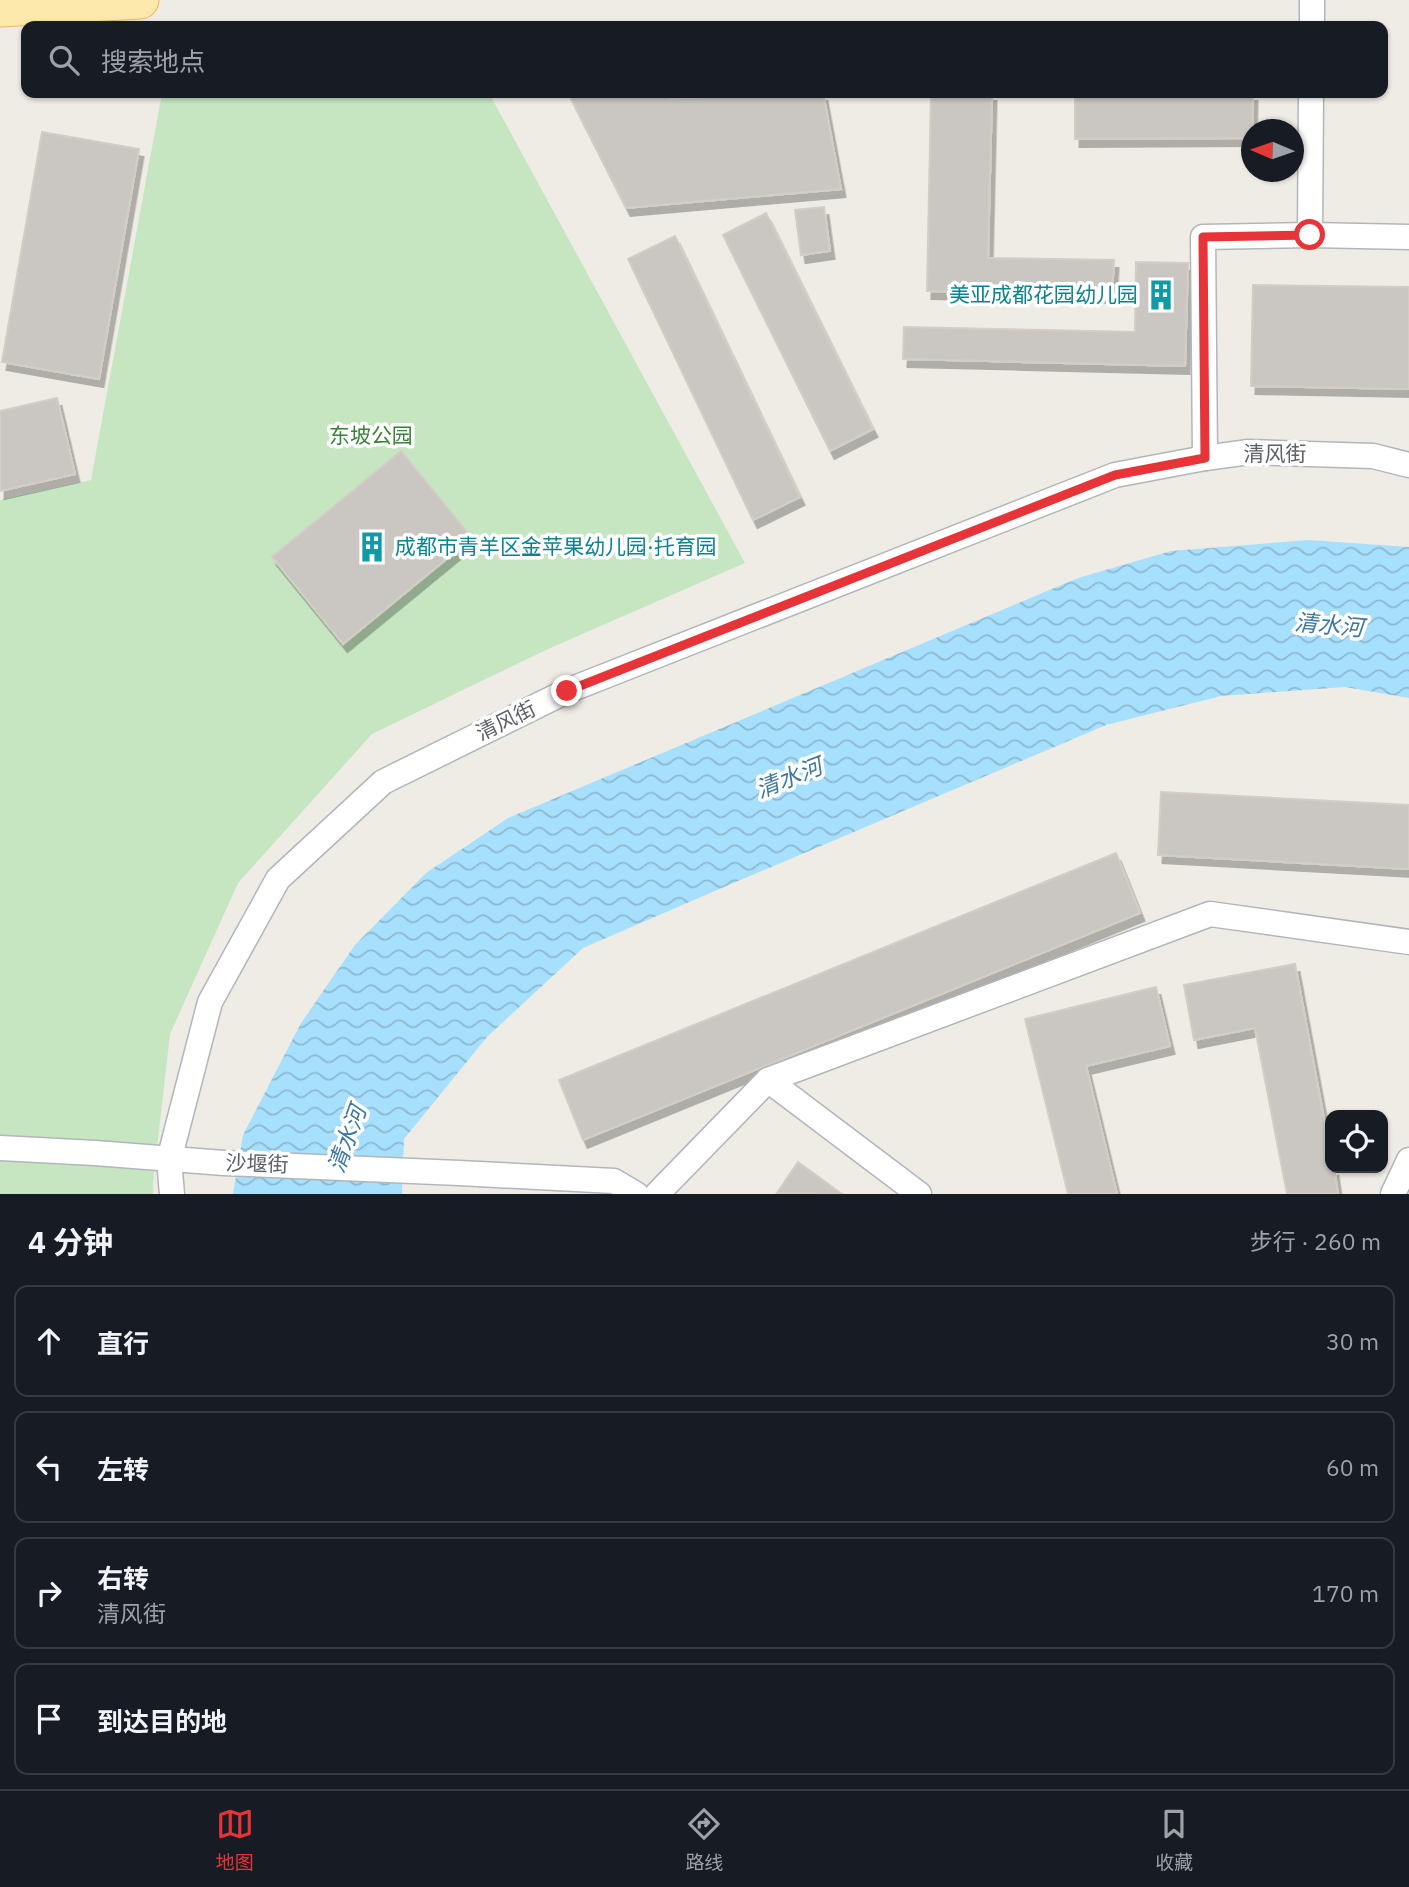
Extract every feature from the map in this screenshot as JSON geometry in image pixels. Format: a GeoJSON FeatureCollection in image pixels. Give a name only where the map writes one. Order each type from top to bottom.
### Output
{"type":"FeatureCollection","features":[{"type":"Feature","properties":{"kind":"main road"},"geometry":{"type":"LineString","coordinates":[[0,8],[140,0]]}},
{"type":"Feature","properties":{"kind":"street"},"geometry":{"type":"LineString","coordinates":[[1312,0],[1312,21]]}},
{"type":"Feature","properties":{"kind":"street"},"geometry":{"type":"LineString","coordinates":[[1310,235],[1311,98]]}},
{"type":"Feature","properties":{"kind":"street"},"geometry":{"type":"LineString","coordinates":[[1205,458],[1203,237],[1409,237]]}},
{"type":"Feature","properties":{"kind":"street","name":"清风街"},"geometry":{"type":"LineString","coordinates":[[172,1194],[169,1160],[210,1002],[278,879],[383,782],[567,691],[1115,475],[1249,452],[1373,456],[1409,465]]}},
{"type":"Feature","properties":{"kind":"street"},"geometry":{"type":"LineString","coordinates":[[657,1194],[768,1080],[1210,914],[1409,942]]}},
{"type":"Feature","properties":{"kind":"street"},"geometry":{"type":"LineString","coordinates":[[768,1080],[919,1194]]}},
{"type":"Feature","properties":{"kind":"street","name":"沙堰街"},"geometry":{"type":"LineString","coordinates":[[0,1148],[224,1163],[460,1172],[580,1186],[614,1181],[636,1194]]}},
{"type":"Feature","properties":{"kind":"street"},"geometry":{"type":"LineString","coordinates":[[1393,1194],[1409,1160]]}},
{"type":"Feature","properties":{"kind":"green space","name":"东坡公园"},"geometry":{"type":"Polygon","coordinates":[[[161,98],[492,98],[745,563],[548,649],[372,734],[238,883],[170,1034],[153,1194],[0,1194],[0,500],[91,480],[161,98]]]}},
{"type":"Feature","properties":{"kind":"water","name":"清水河"},"geometry":{"type":"Polygon","coordinates":[[[1309,540],[1409,547],[1409,698],[1345,687],[1221,696],[1106,725],[583,948],[487,1037],[404,1139],[402,1194],[233,1194],[243,1135],[301,1023],[355,945],[426,873],[508,818],[1078,578],[1171,551],[1309,540]]]}},
{"type":"Feature","properties":{"kind":"building"},"geometry":{"type":"Polygon","coordinates":[[[571,98],[824,98],[841,189],[626,208],[571,98]]]}},
{"type":"Feature","properties":{"kind":"building"},"geometry":{"type":"Polygon","coordinates":[[[931,98],[992,98],[988,258],[1114,260],[1112,295],[927,291],[931,98]]]}},
{"type":"Feature","properties":{"kind":"building"},"geometry":{"type":"Polygon","coordinates":[[[1075,98],[1253,98],[1252,119],[1241,119],[1241,138],[1075,139],[1075,98]]]}},
{"type":"Feature","properties":{"kind":"building"},"geometry":{"type":"Polygon","coordinates":[[[42,132],[139,149],[99,379],[2,362],[42,132]]]}},
{"type":"Feature","properties":{"kind":"building"},"geometry":{"type":"Polygon","coordinates":[[[824,207],[830,251],[801,255],[795,210],[824,207]]]}},
{"type":"Feature","properties":{"kind":"building"},"geometry":{"type":"Polygon","coordinates":[[[766,213],[873,429],[830,451],[723,235],[766,213]]]}},
{"type":"Feature","properties":{"kind":"building"},"geometry":{"type":"Polygon","coordinates":[[[675,236],[800,497],[753,520],[628,259],[675,236]]]}},
{"type":"Feature","properties":{"kind":"building","name":"美亚成都花园幼儿园"},"geometry":{"type":"Polygon","coordinates":[[[1136,262],[1188,263],[1185,366],[903,359],[904,327],[1135,332],[1136,262]]]}},
{"type":"Feature","properties":{"kind":"building"},"geometry":{"type":"Polygon","coordinates":[[[1253,285],[1409,287],[1409,389],[1251,386],[1253,285]]]}},
{"type":"Feature","properties":{"kind":"building"},"geometry":{"type":"Polygon","coordinates":[[[57,398],[75,474],[0,491],[0,411],[57,398]]]}},
{"type":"Feature","properties":{"kind":"building","name":"成都市青羊区金苹果幼儿园·托育园"},"geometry":{"type":"Polygon","coordinates":[[[401,451],[472,538],[343,644],[272,557],[401,451]]]}},
{"type":"Feature","properties":{"kind":"building"},"geometry":{"type":"Polygon","coordinates":[[[1161,792],[1409,805],[1409,869],[1158,855],[1161,792]]]}},
{"type":"Feature","properties":{"kind":"building"},"geometry":{"type":"Polygon","coordinates":[[[1116,853],[1140,913],[583,1140],[559,1080],[1116,853]]]}},
{"type":"Feature","properties":{"kind":"building"},"geometry":{"type":"Polygon","coordinates":[[[1295,964],[1325,1124],[1325,1173],[1335,1173],[1338,1194],[1287,1194],[1255,1028],[1194,1040],[1184,985],[1295,964]]]}},
{"type":"Feature","properties":{"kind":"building"},"geometry":{"type":"Polygon","coordinates":[[[1156,987],[1170,1046],[1086,1066],[1117,1194],[1068,1194],[1025,1019],[1156,987]]]}},
{"type":"Feature","properties":{"kind":"building"},"geometry":{"type":"Polygon","coordinates":[[[798,1162],[842,1194],[777,1193],[798,1162]]]}},
{"type":"Feature","properties":{"kind":"place","name":"美亚成都花园幼儿园"},"geometry":{"type":"Point","coordinates":[1161,295]}},
{"type":"Feature","properties":{"kind":"place","name":"成都市青羊区金苹果幼儿园·托育园"},"geometry":{"type":"Point","coordinates":[372,547]}},
{"type":"Feature","properties":{"kind":"route"},"geometry":{"type":"LineString","coordinates":[[567,691],[1115,475],[1205,458],[1203,237],[1310,235]]}}]}
